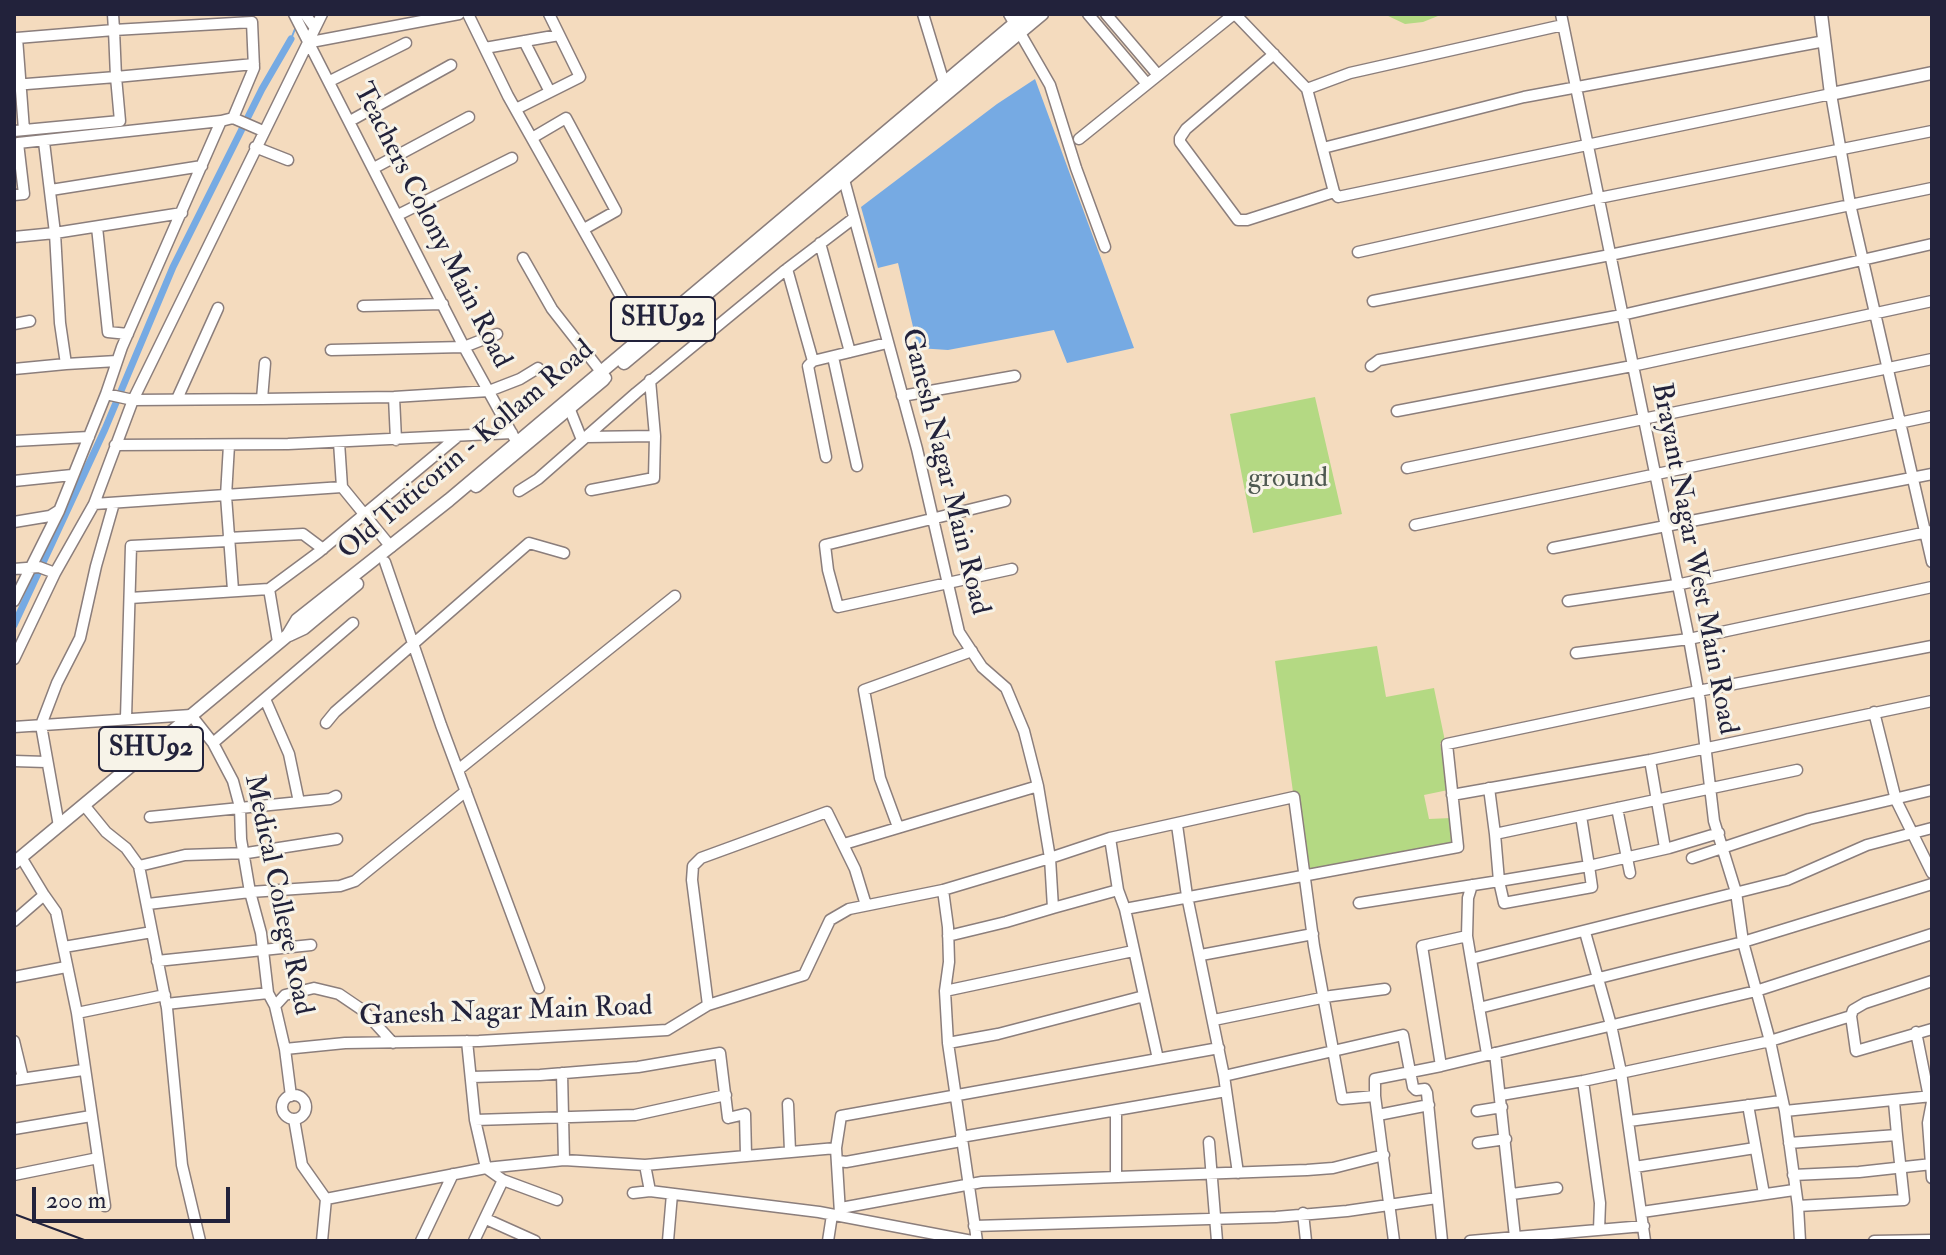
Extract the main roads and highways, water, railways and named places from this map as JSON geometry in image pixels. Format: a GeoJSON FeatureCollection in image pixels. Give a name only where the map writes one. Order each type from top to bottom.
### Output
{"type":"FeatureCollection","features":[{"type":"Feature","properties":{"kind":"main road","name":"Old Tuticorin - Kollam Road"},"geometry":{"type":"LineString","coordinates":[[17,860],[283,639],[297,620],[391,547],[514,437],[603,375],[643,336],[843,175],[1026,14]]}},
{"type":"Feature","properties":{"kind":"main road"},"geometry":{"type":"LineString","coordinates":[[283,639],[304,628],[570,410],[603,375],[843,175],[1014,24],[1042,14]]}},
{"type":"Feature","properties":{"kind":"main road"},"geometry":{"type":"LineString","coordinates":[[1821,14],[1831,94],[1932,73]]}},
{"type":"Feature","properties":{"kind":"water"},"geometry":{"type":"Polygon","coordinates":[[[1035,79],[1134,348],[1067,363],[1054,330],[948,350],[918,348],[898,263],[878,268],[861,207],[1035,79]]]}},
{"type":"Feature","properties":{"kind":"waterway"},"geometry":{"type":"LineString","coordinates":[[291,39],[295,29]]}},
{"type":"Feature","properties":{"kind":"waterway"},"geometry":{"type":"LineString","coordinates":[[14,625],[105,429],[173,267],[262,89],[291,39]]}},
{"type":"Feature","properties":{"kind":"railway"},"geometry":{"type":"LineString","coordinates":[[14,1214],[87,1241]]}},
{"type":"Feature","properties":{"kind":"park label","name":"ground"},"geometry":{"type":"Point","coordinates":[1288,480]}}]}
